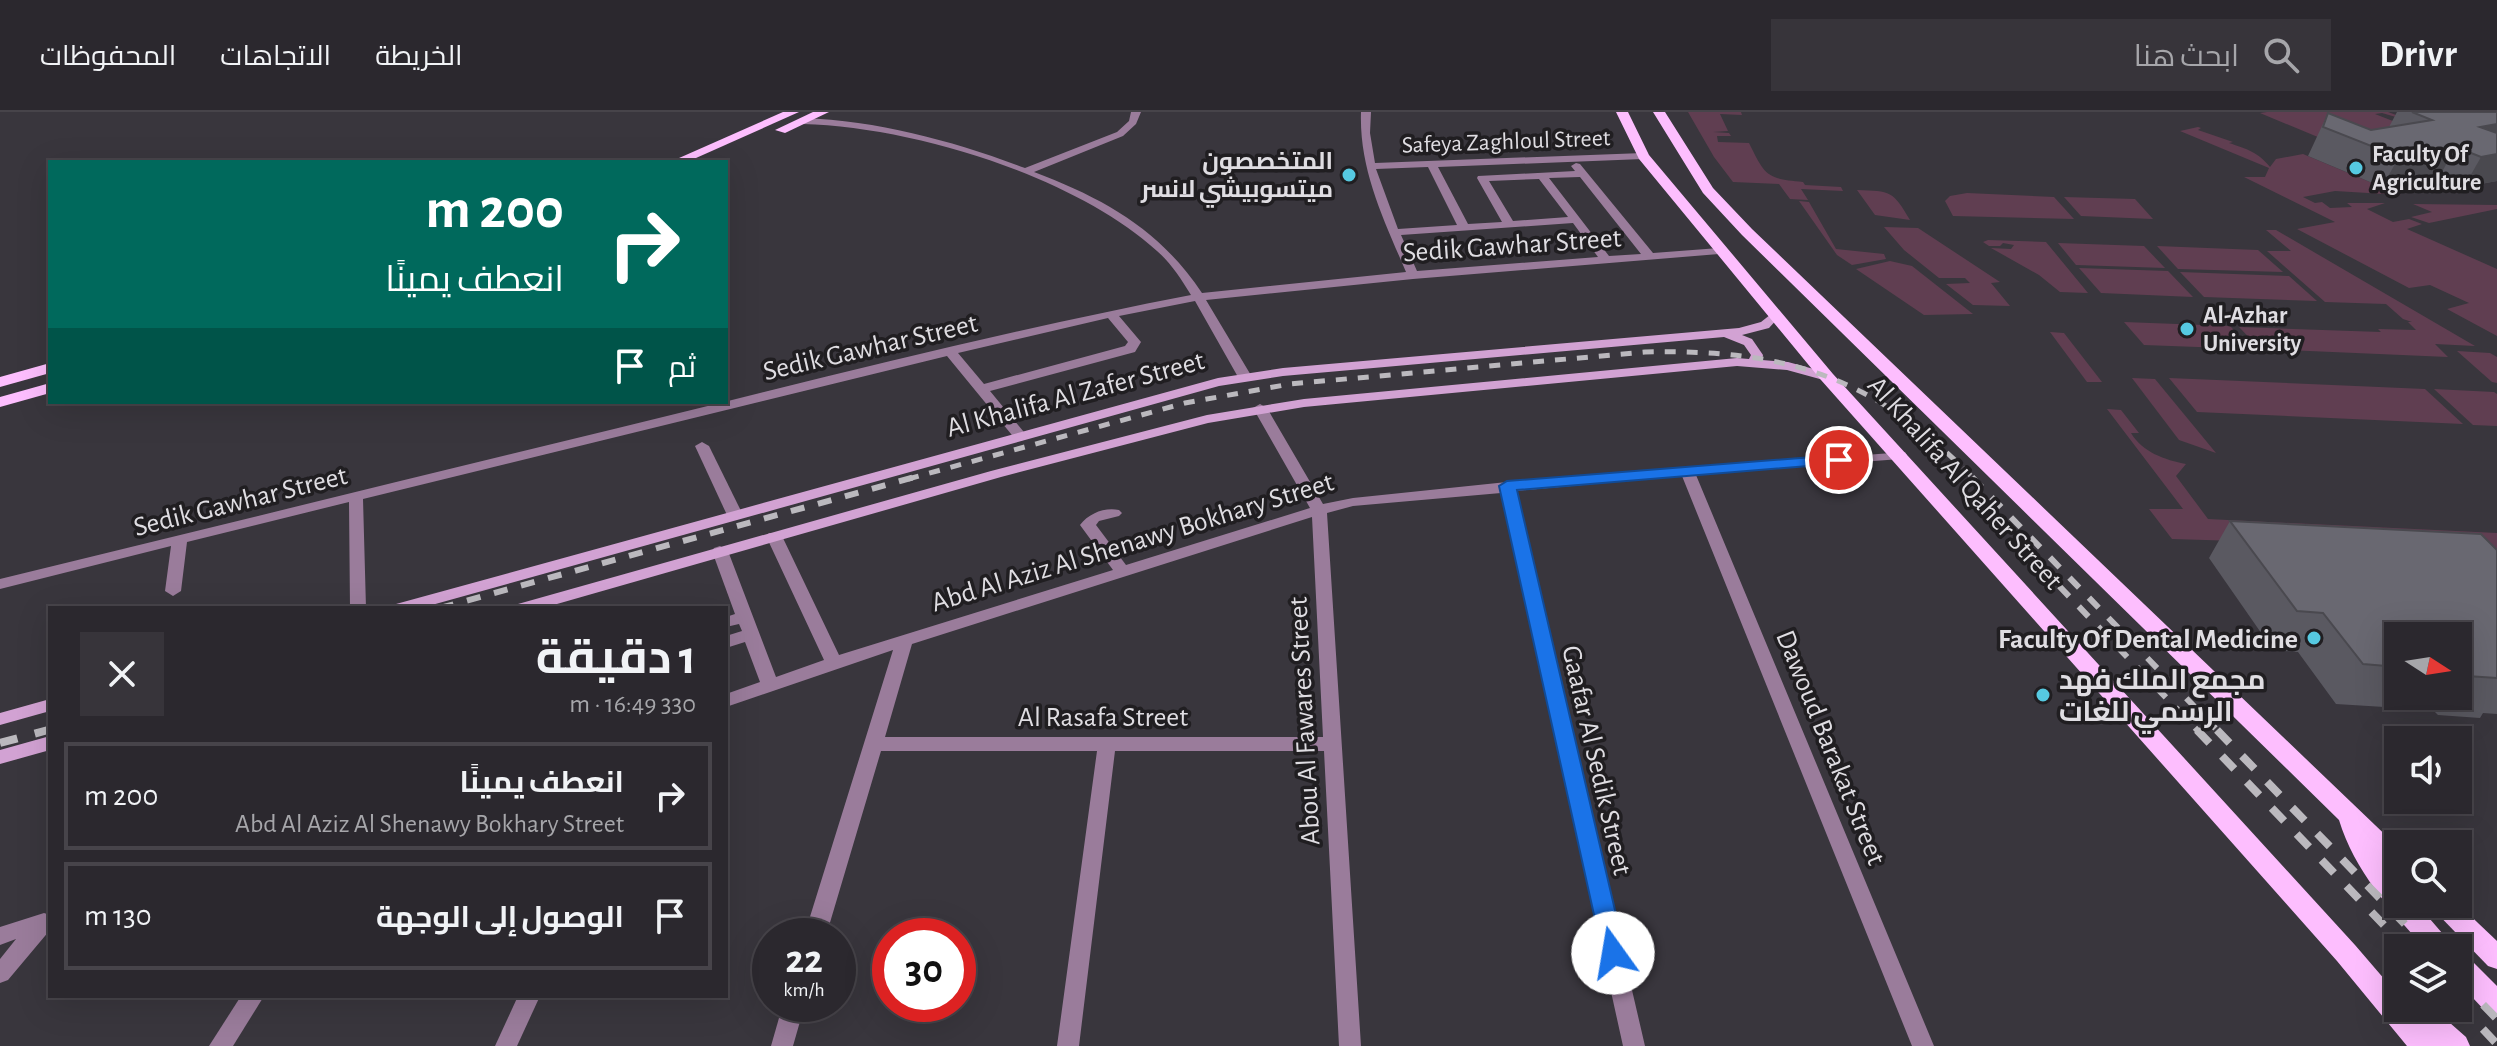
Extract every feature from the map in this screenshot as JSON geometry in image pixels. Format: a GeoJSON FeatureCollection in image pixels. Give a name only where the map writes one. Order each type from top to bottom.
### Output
{"type":"FeatureCollection","features":[{"type":"Feature","properties":{"kind":"main road"},"geometry":{"type":"LineString","coordinates":[[681,160],[798,116],[823,112]]}},
{"type":"Feature","properties":{"kind":"main road","name":"Al Khalifa Al Qaher Street"},"geometry":{"type":"LineString","coordinates":[[1624,113],[1643,156],[1827,377],[2346,953]]}},
{"type":"Feature","properties":{"kind":"main road","name":"Al Khalifa Al Qaher Street"},"geometry":{"type":"LineString","coordinates":[[1658,113],[1708,190],[1747,232],[2384,848]]}},
{"type":"Feature","properties":{"kind":"main road"},"geometry":{"type":"LineString","coordinates":[[711,160],[798,116]]}},
{"type":"Feature","properties":{"kind":"main road"},"geometry":{"type":"LineString","coordinates":[[0,368],[48,355]]}},
{"type":"Feature","properties":{"kind":"main road"},"geometry":{"type":"LineString","coordinates":[[0,382],[48,369]]}},
{"type":"Feature","properties":{"kind":"main road"},"geometry":{"type":"LineString","coordinates":[[0,402],[48,389]]}},
{"type":"Feature","properties":{"kind":"main road"},"geometry":{"type":"LineString","coordinates":[[2349,814],[2367,857],[2384,880]]}},
{"type":"Feature","properties":{"kind":"main road"},"geometry":{"type":"LineString","coordinates":[[2415,918],[2429,934]]}},
{"type":"Feature","properties":{"kind":"main road"},"geometry":{"type":"LineString","coordinates":[[2456,918],[2497,958]]}},
{"type":"Feature","properties":{"kind":"main road"},"geometry":{"type":"LineString","coordinates":[[2346,953],[2384,984]]}},
{"type":"Feature","properties":{"kind":"main road"},"geometry":{"type":"LineString","coordinates":[[2346,953],[2424,1046]]}},
{"type":"Feature","properties":{"kind":"main road"},"geometry":{"type":"LineString","coordinates":[[2472,979],[2497,1005]]}},
{"type":"Feature","properties":{"kind":"main road"},"geometry":{"type":"LineString","coordinates":[[2429,1022],[2456,1046]]}},
{"type":"Feature","properties":{"kind":"street"},"geometry":{"type":"LineString","coordinates":[[838,112],[850,122]]}},
{"type":"Feature","properties":{"kind":"street"},"geometry":{"type":"LineString","coordinates":[[1025,172],[1120,134],[1129,129],[1136,112]]}},
{"type":"Feature","properties":{"kind":"street"},"geometry":{"type":"LineString","coordinates":[[1366,112],[1365,129],[1371,166],[1413,275]]}},
{"type":"Feature","properties":{"kind":"street"},"geometry":{"type":"LineString","coordinates":[[798,116],[850,122],[949,147],[1025,172],[1088,198],[1146,234],[1183,273],[1245,377]]}},
{"type":"Feature","properties":{"kind":"street","name":"Safeya Zaghloul Street"},"geometry":{"type":"LineString","coordinates":[[1371,166],[1643,156]]}},
{"type":"Feature","properties":{"kind":"street"},"geometry":{"type":"LineString","coordinates":[[1570,158],[1650,257]]}},
{"type":"Feature","properties":{"kind":"street"},"geometry":{"type":"LineString","coordinates":[[1432,164],[1464,227]]}},
{"type":"Feature","properties":{"kind":"street"},"geometry":{"type":"LineString","coordinates":[[1509,224],[1482,178],[1582,174]]}},
{"type":"Feature","properties":{"kind":"street"},"geometry":{"type":"LineString","coordinates":[[1542,176],[1607,261]]}},
{"type":"Feature","properties":{"kind":"street"},"geometry":{"type":"LineString","coordinates":[[1396,232],[1575,220]]}},
{"type":"Feature","properties":{"kind":"street","name":"Sedik Gawhar Street"},"geometry":{"type":"LineString","coordinates":[[0,584],[950,352],[1197,297],[1413,275],[1719,251]]}},
{"type":"Feature","properties":{"kind":"street"},"geometry":{"type":"LineString","coordinates":[[982,389],[1130,349],[1135,342],[1111,314]]}},
{"type":"Feature","properties":{"kind":"street","name":"Al Khalifa Al Zafer Street"},"geometry":{"type":"LineString","coordinates":[[409,606],[1195,388],[1245,377],[1727,334],[1758,328],[1775,315]]}},
{"type":"Feature","properties":{"kind":"street"},"geometry":{"type":"LineString","coordinates":[[1727,334],[1753,346],[1757,355],[1755,362]]}},
{"type":"Feature","properties":{"kind":"street"},"geometry":{"type":"LineString","coordinates":[[950,352],[1021,437]]}},
{"type":"Feature","properties":{"kind":"street","name":"Al Khalifa Al Zafer Street"},"geometry":{"type":"LineString","coordinates":[[531,606],[858,512],[1207,419],[1260,408],[1755,362],[1788,366],[1827,377]]}},
{"type":"Feature","properties":{"kind":"street","name":"Abou Al Fawares Street"},"geometry":{"type":"LineString","coordinates":[[1260,408],[1319,510],[1350,1046]]}},
{"type":"Feature","properties":{"kind":"street"},"geometry":{"type":"LineString","coordinates":[[702,446],[735,515]]}},
{"type":"Feature","properties":{"kind":"street","name":"Abd Al Aziz Al Shenawy Bokhary Street"},"geometry":{"type":"LineString","coordinates":[[728,700],[905,640],[1319,510],[1374,499],[1507,486],[1900,455]]}},
{"type":"Feature","properties":{"kind":"street","name":"Dawoud Barakat Street"},"geometry":{"type":"LineString","coordinates":[[1687,471],[1923,1046]]}},
{"type":"Feature","properties":{"kind":"street"},"geometry":{"type":"LineString","coordinates":[[846,485],[858,512]]}},
{"type":"Feature","properties":{"kind":"street","name":"Gaafar Al Sedik Street"},"geometry":{"type":"LineString","coordinates":[[1507,486],[1634,1046]]}},
{"type":"Feature","properties":{"kind":"street"},"geometry":{"type":"LineString","coordinates":[[356,497],[358,606]]}},
{"type":"Feature","properties":{"kind":"street"},"geometry":{"type":"LineString","coordinates":[[1114,513],[1094,518],[1088,525],[1123,572]]}},
{"type":"Feature","properties":{"kind":"street"},"geometry":{"type":"LineString","coordinates":[[774,536],[834,663]]}},
{"type":"Feature","properties":{"kind":"street"},"geometry":{"type":"LineString","coordinates":[[173,591],[180,539]]}},
{"type":"Feature","properties":{"kind":"street"},"geometry":{"type":"LineString","coordinates":[[720,551],[770,685]]}},
{"type":"Feature","properties":{"kind":"street"},"geometry":{"type":"LineString","coordinates":[[728,621],[744,617]]}},
{"type":"Feature","properties":{"kind":"street"},"geometry":{"type":"LineString","coordinates":[[728,641],[751,634]]}},
{"type":"Feature","properties":{"kind":"street"},"geometry":{"type":"LineString","coordinates":[[821,918],[905,640]]}},
{"type":"Feature","properties":{"kind":"street"},"geometry":{"type":"LineString","coordinates":[[0,719],[48,706]]}},
{"type":"Feature","properties":{"kind":"street"},"geometry":{"type":"LineString","coordinates":[[0,757],[48,744]]}},
{"type":"Feature","properties":{"kind":"street","name":"Al Rasafa Street"},"geometry":{"type":"LineString","coordinates":[[874,744],[1332,744]]}},
{"type":"Feature","properties":{"kind":"street"},"geometry":{"type":"LineString","coordinates":[[1068,1046],[1107,744]]}},
{"type":"Feature","properties":{"kind":"street"},"geometry":{"type":"LineString","coordinates":[[0,936],[47,921]]}},
{"type":"Feature","properties":{"kind":"street"},"geometry":{"type":"LineString","coordinates":[[0,974],[47,921]]}},
{"type":"Feature","properties":{"kind":"street"},"geometry":{"type":"LineString","coordinates":[[220,1046],[252,998]]}},
{"type":"Feature","properties":{"kind":"street"},"geometry":{"type":"LineString","coordinates":[[506,1046],[528,998]]}},
{"type":"Feature","properties":{"kind":"street"},"geometry":{"type":"LineString","coordinates":[[782,1046],[789,1022]]}},
{"type":"Feature","properties":{"kind":"shaded area"},"geometry":{"type":"Polygon","coordinates":[[[1688,112],[1741,112],[1742,115],[1720,114],[1728,131],[1713,132],[1729,133],[1731,136],[1717,136],[1718,142],[1749,143],[1763,169],[1774,177],[1803,182],[1805,185],[1841,187],[1843,191],[1801,189],[1808,200],[1790,199],[1779,184],[1733,182],[1714,157],[1688,112]]]}},
{"type":"Feature","properties":{"kind":"shaded area"},"geometry":{"type":"Polygon","coordinates":[[[2388,112],[2420,124],[2382,113],[2375,114],[2403,125],[2364,153],[2437,184],[2433,185],[2260,113],[2388,112]]]}},
{"type":"Feature","properties":{"kind":"shaded area"},"geometry":{"type":"Polygon","coordinates":[[[2201,128],[2198,130],[2252,152],[2270,167],[2276,159],[2303,154],[2401,195],[2335,191],[2303,197],[2315,203],[2322,202],[2330,208],[2352,207],[2347,203],[2385,203],[2367,209],[2393,222],[2409,219],[2422,224],[2407,229],[2497,269],[2497,336],[2447,309],[2469,303],[2430,285],[2409,288],[2297,229],[2335,222],[2244,177],[2265,177],[2269,168],[2180,131],[2201,128]]]}},
{"type":"Feature","properties":{"kind":"shaded area"},"geometry":{"type":"Polygon","coordinates":[[[1857,190],[1890,194],[1910,220],[1875,215],[1857,190]]]}},
{"type":"Feature","properties":{"kind":"shaded area"},"geometry":{"type":"Polygon","coordinates":[[[1967,193],[2054,197],[2074,219],[1953,216],[1945,201],[1950,196],[1967,193]]]}},
{"type":"Feature","properties":{"kind":"shaded area"},"geometry":{"type":"Polygon","coordinates":[[[2064,197],[2135,199],[2153,219],[2081,216],[2064,197]]]}},
{"type":"Feature","properties":{"kind":"shaded area"},"geometry":{"type":"Polygon","coordinates":[[[1799,201],[1809,202],[1836,249],[1884,254],[1886,259],[1852,265],[1837,255],[1799,201]]]}},
{"type":"Feature","properties":{"kind":"shaded area"},"geometry":{"type":"Polygon","coordinates":[[[2413,204],[2497,205],[2497,209],[2429,223],[2411,217],[2432,212],[2413,204]]]}},
{"type":"Feature","properties":{"kind":"shaded area"},"geometry":{"type":"Polygon","coordinates":[[[1884,227],[1918,228],[2000,282],[1991,283],[2010,306],[1973,305],[1946,284],[1970,283],[1965,278],[1939,278],[1904,250],[1884,227]]]}},
{"type":"Feature","properties":{"kind":"shaded area"},"geometry":{"type":"Polygon","coordinates":[[[2266,230],[2276,230],[2475,346],[2435,344],[2448,357],[2260,349],[2239,327],[2381,332],[2378,329],[2416,330],[2408,322],[2412,322],[2403,319],[2386,304],[2325,302],[2267,251],[2291,251],[2266,230]]]}},
{"type":"Feature","properties":{"kind":"shaded area"},"geometry":{"type":"Polygon","coordinates":[[[1983,242],[2046,242],[2088,293],[2060,292],[2039,275],[1991,248],[2011,249],[2014,245],[2003,243],[1989,246],[1983,242]]]}},
{"type":"Feature","properties":{"kind":"shaded area"},"geometry":{"type":"Polygon","coordinates":[[[2058,243],[2144,246],[2165,268],[2076,265],[2058,243]]]}},
{"type":"Feature","properties":{"kind":"shaded area"},"geometry":{"type":"Polygon","coordinates":[[[2157,246],[2258,250],[2283,272],[2178,269],[2157,246]]]}},
{"type":"Feature","properties":{"kind":"shaded area"},"geometry":{"type":"Polygon","coordinates":[[[1890,261],[1912,266],[1973,314],[1924,315],[1856,269],[1890,261]]]}},
{"type":"Feature","properties":{"kind":"shaded area"},"geometry":{"type":"Polygon","coordinates":[[[2079,268],[2168,271],[2193,297],[2101,293],[2079,268]]]}},
{"type":"Feature","properties":{"kind":"shaded area"},"geometry":{"type":"Polygon","coordinates":[[[2180,272],[2289,276],[2317,301],[2204,297],[2180,272]]]}},
{"type":"Feature","properties":{"kind":"shaded area"},"geometry":{"type":"Polygon","coordinates":[[[2124,322],[2230,326],[2252,349],[2144,345],[2124,322]]]}},
{"type":"Feature","properties":{"kind":"shaded area"},"geometry":{"type":"Polygon","coordinates":[[[2050,332],[2064,333],[2102,382],[2087,382],[2050,332]]]}},
{"type":"Feature","properties":{"kind":"shaded area"},"geometry":{"type":"Polygon","coordinates":[[[2457,351],[2490,353],[2497,357],[2497,383],[2492,382],[2457,351]]]}},
{"type":"Feature","properties":{"kind":"shaded area"},"geometry":{"type":"Polygon","coordinates":[[[2132,378],[2155,379],[2216,453],[2179,440],[2132,378]]]}},
{"type":"Feature","properties":{"kind":"shaded area"},"geometry":{"type":"Polygon","coordinates":[[[2169,378],[2425,389],[2463,424],[2197,412],[2169,378]]]}},
{"type":"Feature","properties":{"kind":"shaded area"},"geometry":{"type":"Polygon","coordinates":[[[2434,389],[2494,392],[2497,394],[2497,426],[2473,425],[2434,389]]]}},
{"type":"Feature","properties":{"kind":"shaded area"},"geometry":{"type":"Polygon","coordinates":[[[2107,409],[2121,410],[2139,433],[2131,433],[2148,450],[2186,464],[2176,476],[2208,519],[2497,533],[2497,549],[2172,539],[2149,509],[2183,509],[2107,409]]]}},
{"type":"Feature","properties":{"kind":"building"},"geometry":{"type":"Polygon","coordinates":[[[2412,112],[2497,112],[2497,124],[2480,127],[2497,133],[2497,154],[2481,157],[2456,147],[2399,157],[2323,127],[2328,113],[2371,130],[2432,120],[2412,112]]]}},
{"type":"Feature","properties":{"kind":"building"},"geometry":{"type":"Polygon","coordinates":[[[2230,521],[2481,534],[2497,550],[2497,678],[2472,676],[2472,622],[2384,622],[2384,666],[2363,664],[2323,613],[2297,611],[2230,521]]]}},
{"type":"Feature","properties":{"kind":"railway"},"geometry":{"type":"LineString","coordinates":[[908,479],[1185,403],[1290,384],[1645,352],[1742,356],[1825,376],[1863,393],[1900,415],[1973,478]]}},
{"type":"Feature","properties":{"kind":"railway"},"geometry":{"type":"LineString","coordinates":[[447,606],[915,477]]}},
{"type":"Feature","properties":{"kind":"railway"},"geometry":{"type":"LineString","coordinates":[[1973,478],[2219,732]]}},
{"type":"Feature","properties":{"kind":"railway"},"geometry":{"type":"LineString","coordinates":[[2040,566],[2199,732]]}},
{"type":"Feature","properties":{"kind":"railway"},"geometry":{"type":"LineString","coordinates":[[0,743],[48,730]]}},
{"type":"Feature","properties":{"kind":"railway"},"geometry":{"type":"LineString","coordinates":[[40,732],[48,730]]}},
{"type":"Feature","properties":{"kind":"railway"},"geometry":{"type":"LineString","coordinates":[[2197,730],[2393,934]]}},
{"type":"Feature","properties":{"kind":"railway"},"geometry":{"type":"LineString","coordinates":[[2217,730],[2414,934]]}},
{"type":"Feature","properties":{"kind":"railway"},"geometry":{"type":"LineString","coordinates":[[2472,993],[2497,1019]]}},
{"type":"Feature","properties":{"kind":"railway"},"geometry":{"type":"LineString","coordinates":[[2472,1018],[2497,1044]]}},
{"type":"Feature","properties":{"kind":"place","name":"Faculty Of Agriculture"},"geometry":{"type":"Point","coordinates":[2356,168]}},
{"type":"Feature","properties":{"kind":"place","name":"المتخصصون ميتسوبيشي لانسر"},"geometry":{"type":"Point","coordinates":[1349,175]}},
{"type":"Feature","properties":{"kind":"place","name":"Al-Azhar University"},"geometry":{"type":"Point","coordinates":[2187,329]}},
{"type":"Feature","properties":{"kind":"place","name":"Faculty Of Dental Medicine"},"geometry":{"type":"Point","coordinates":[2314,638]}},
{"type":"Feature","properties":{"kind":"place","name":"مجمع الملك فهد الرسمي للغات"},"geometry":{"type":"Point","coordinates":[2043,695]}},
{"type":"Feature","properties":{"kind":"route"},"geometry":{"type":"LineString","coordinates":[[1613,953],[1507,486],[1839,460]]}}]}
